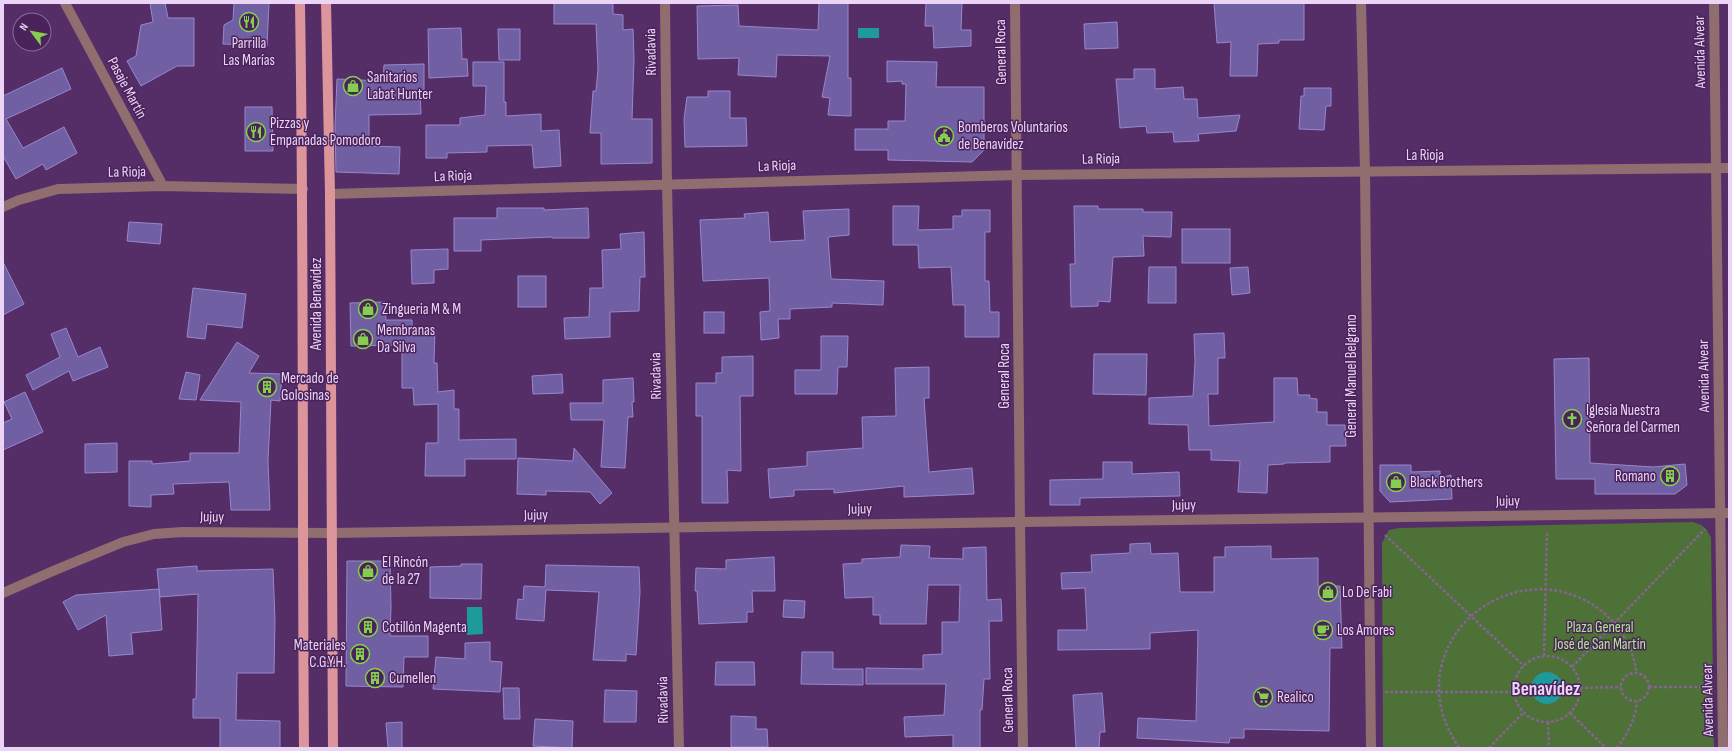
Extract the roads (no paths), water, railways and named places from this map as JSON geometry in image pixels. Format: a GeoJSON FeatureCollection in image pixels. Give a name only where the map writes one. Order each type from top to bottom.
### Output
{"type":"FeatureCollection","features":[{"type":"Feature","properties":{"kind":"main road","name":"Avenida Benavídez"},"geometry":{"type":"LineString","coordinates":[[300,3],[303,189],[302,533],[304,748]]}},
{"type":"Feature","properties":{"kind":"main road","name":"Avenida Benavídez"},"geometry":{"type":"LineString","coordinates":[[326,3],[330,194],[333,748]]}},
{"type":"Feature","properties":{"kind":"street","name":"Pasaje Martín"},"geometry":{"type":"LineString","coordinates":[[65,3],[163,186]]}},
{"type":"Feature","properties":{"kind":"street","name":"Rivadavia"},"geometry":{"type":"LineString","coordinates":[[665,3],[667,184],[679,748]]}},
{"type":"Feature","properties":{"kind":"street","name":"General Roca"},"geometry":{"type":"LineString","coordinates":[[1015,3],[1018,175],[1020,522],[1024,748]]}},
{"type":"Feature","properties":{"kind":"street","name":"General Manuel Belgrano"},"geometry":{"type":"LineString","coordinates":[[1361,3],[1365,170],[1367,518],[1371,748]]}},
{"type":"Feature","properties":{"kind":"street","name":"Avenida Alvear"},"geometry":{"type":"LineString","coordinates":[[1714,3],[1716,168],[1725,513],[1723,748]]}},
{"type":"Feature","properties":{"kind":"street","name":"La Rioja"},"geometry":{"type":"LineString","coordinates":[[330,194],[1018,175],[1365,170],[1729,168]]}},
{"type":"Feature","properties":{"kind":"street","name":"La Rioja"},"geometry":{"type":"LineString","coordinates":[[3,207],[19,200],[58,189],[163,186],[303,189]]}},
{"type":"Feature","properties":{"kind":"street","name":"Jujuy"},"geometry":{"type":"LineString","coordinates":[[3,593],[53,570],[123,542],[154,534],[183,532],[332,533],[1725,513]]}},
{"type":"Feature","properties":{"kind":"place","name":"Parrilla Las Marías"},"geometry":{"type":"Point","coordinates":[249,22]}},
{"type":"Feature","properties":{"kind":"place","name":"Sanitarios Labat Hunter"},"geometry":{"type":"Point","coordinates":[353,86]}},
{"type":"Feature","properties":{"kind":"place","name":"Pizzas y Empanadas Pomodoro"},"geometry":{"type":"Point","coordinates":[256,132]}},
{"type":"Feature","properties":{"kind":"place","name":"Bomberos Voluntarios de Benavídez"},"geometry":{"type":"Point","coordinates":[944,136]}},
{"type":"Feature","properties":{"kind":"place","name":"Zingueria M & M"},"geometry":{"type":"Point","coordinates":[368,309]}},
{"type":"Feature","properties":{"kind":"place","name":"Membranas Da Silva"},"geometry":{"type":"Point","coordinates":[363,339]}},
{"type":"Feature","properties":{"kind":"place","name":"Mercado de Golosinas"},"geometry":{"type":"Point","coordinates":[267,387]}},
{"type":"Feature","properties":{"kind":"place","name":"Iglesia Nuestra Señora del Carmen"},"geometry":{"type":"Point","coordinates":[1572,419]}},
{"type":"Feature","properties":{"kind":"place","name":"Romano"},"geometry":{"type":"Point","coordinates":[1670,476]}},
{"type":"Feature","properties":{"kind":"place","name":"Black Brothers"},"geometry":{"type":"Point","coordinates":[1396,482]}},
{"type":"Feature","properties":{"kind":"place","name":"El Rincón de la 27"},"geometry":{"type":"Point","coordinates":[368,571]}},
{"type":"Feature","properties":{"kind":"place","name":"Lo De Fabi"},"geometry":{"type":"Point","coordinates":[1328,592]}},
{"type":"Feature","properties":{"kind":"place","name":"Cotillón Magenta"},"geometry":{"type":"Point","coordinates":[368,627]}},
{"type":"Feature","properties":{"kind":"place","name":"Los Amores"},"geometry":{"type":"Point","coordinates":[1323,630]}},
{"type":"Feature","properties":{"kind":"place","name":"Materiales C.G.Y.H."},"geometry":{"type":"Point","coordinates":[360,654]}},
{"type":"Feature","properties":{"kind":"place","name":"Cumellen"},"geometry":{"type":"Point","coordinates":[375,678]}},
{"type":"Feature","properties":{"kind":"place","name":"Realico"},"geometry":{"type":"Point","coordinates":[1263,697]}},
{"type":"Feature","properties":{"kind":"district","name":"Benavídez"},"geometry":{"type":"Point","coordinates":[1546,689]}},
{"type":"Feature","properties":{"kind":"park label","name":"Plaza General José de San Martín"},"geometry":{"type":"Point","coordinates":[1600,636]}}]}
